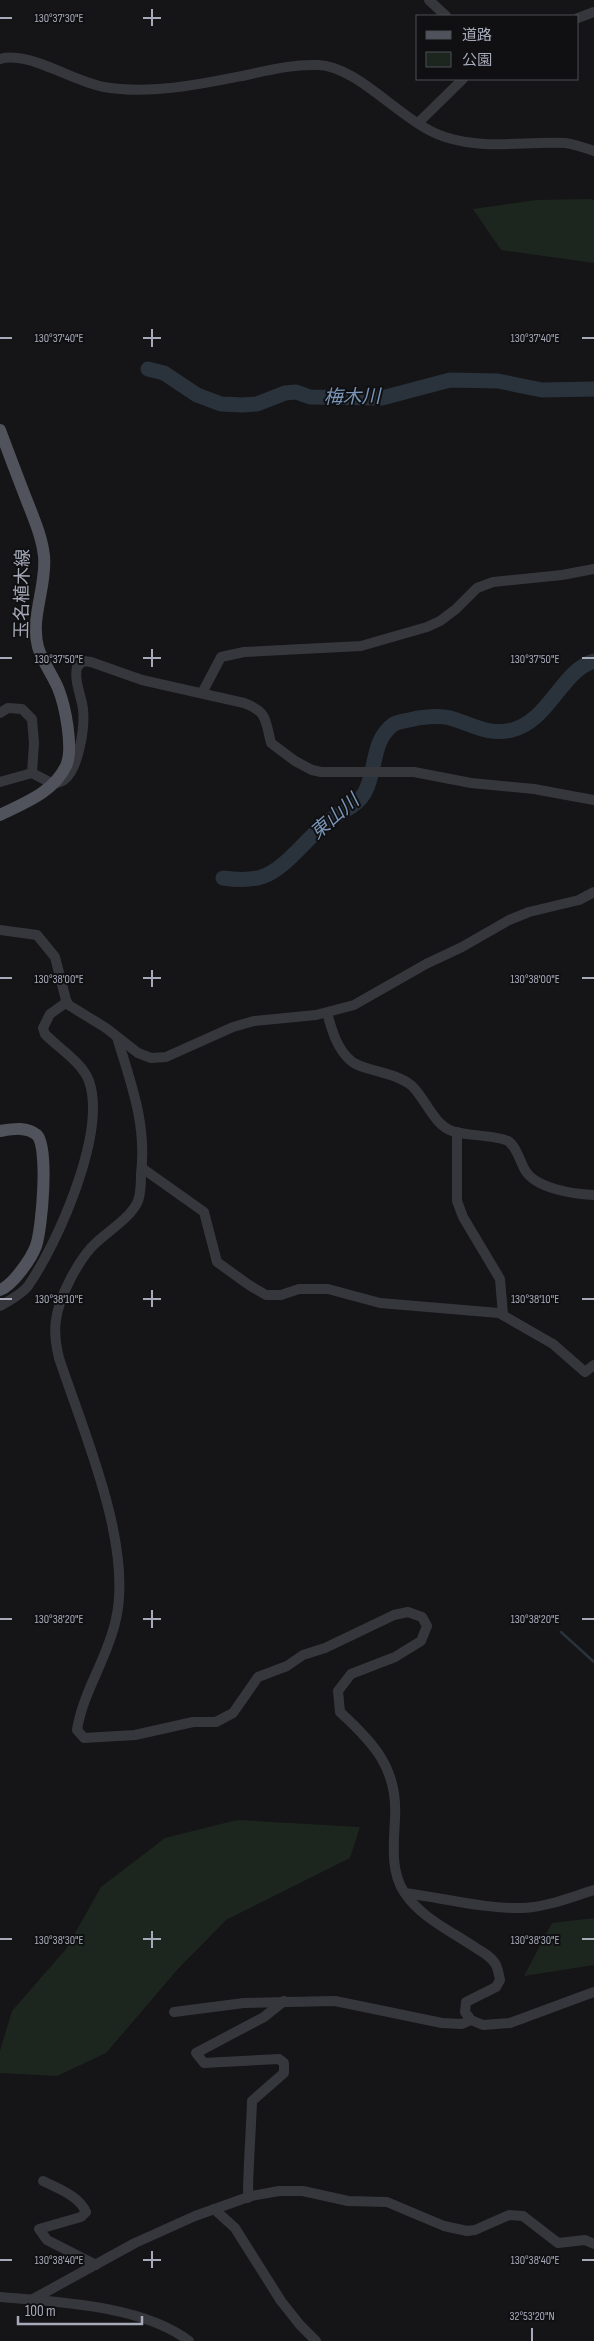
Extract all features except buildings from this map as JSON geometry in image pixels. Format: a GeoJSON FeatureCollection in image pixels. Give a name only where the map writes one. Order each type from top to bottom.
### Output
{"type":"FeatureCollection","features":[{"type":"Feature","properties":{"kind":"main road","name":"玉名植木線"},"geometry":{"type":"LineString","coordinates":[[0,430],[39,533],[44,556],[43,578],[36,624],[38,646],[58,689],[67,723],[66,765],[53,784],[43,793],[0,815]]}},
{"type":"Feature","properties":{"kind":"main road"},"geometry":{"type":"LineString","coordinates":[[0,1131],[29,1130],[38,1136],[42,1146],[44,1174],[41,1224],[36,1247],[18,1276],[0,1290]]}},
{"type":"Feature","properties":{"kind":"street"},"geometry":{"type":"LineString","coordinates":[[429,0],[445,15]]}},
{"type":"Feature","properties":{"kind":"street"},"geometry":{"type":"LineString","coordinates":[[579,18],[594,12]]}},
{"type":"Feature","properties":{"kind":"street"},"geometry":{"type":"LineString","coordinates":[[0,59],[21,57],[78,80],[104,87],[139,89],[168,88],[286,67],[319,64],[335,69],[362,82],[404,115],[443,137],[479,144],[567,143],[594,151]]}},
{"type":"Feature","properties":{"kind":"street"},"geometry":{"type":"LineString","coordinates":[[418,123],[462,80]]}},
{"type":"Feature","properties":{"kind":"street"},"geometry":{"type":"LineString","coordinates":[[202,693],[221,657],[244,652],[361,646],[376,643],[440,621],[456,609],[477,588],[493,582],[562,575],[594,569]]}},
{"type":"Feature","properties":{"kind":"street"},"geometry":{"type":"LineString","coordinates":[[0,782],[32,773],[53,784],[64,780],[73,767],[84,725],[83,708],[75,675],[77,667],[83,662],[91,662],[142,680],[202,693],[258,709],[263,714],[271,743],[312,770],[414,772],[471,784],[534,789],[594,800]]}},
{"type":"Feature","properties":{"kind":"street"},"geometry":{"type":"LineString","coordinates":[[0,713],[8,708],[22,709],[32,720],[34,742],[32,773]]}},
{"type":"Feature","properties":{"kind":"street"},"geometry":{"type":"LineString","coordinates":[[0,930],[33,934],[42,940],[55,957],[67,1002],[74,1009],[145,1056],[161,1058],[233,1027],[254,1021],[342,1010],[367,999],[426,964],[462,947],[509,920],[530,912],[579,900],[594,892]]}},
{"type":"Feature","properties":{"kind":"street"},"geometry":{"type":"LineString","coordinates":[[0,1306],[26,1288],[35,1274],[61,1226],[88,1146],[93,1122],[93,1093],[88,1078],[80,1067],[45,1034],[43,1028],[50,1014],[67,1002]]}},
{"type":"Feature","properties":{"kind":"street"},"geometry":{"type":"LineString","coordinates":[[327,1013],[336,1041],[352,1062],[404,1081],[412,1087],[438,1120],[450,1131],[508,1141],[516,1150],[526,1172],[535,1181],[566,1192],[594,1195]]}},
{"type":"Feature","properties":{"kind":"street"},"geometry":{"type":"LineString","coordinates":[[117,1037],[141,1121],[144,1150],[138,1200],[134,1208],[95,1243],[81,1262],[60,1303],[56,1321],[56,1344],[59,1358],[99,1478],[113,1527],[120,1586],[116,1620],[107,1651],[80,1712],[77,1730],[84,1738],[135,1735],[193,1722],[216,1722],[233,1713],[258,1677],[287,1666],[303,1655],[325,1648],[394,1616],[408,1612],[422,1617],[427,1626],[421,1641],[395,1657],[351,1674],[338,1690],[340,1712],[366,1735],[383,1759],[393,1789],[395,1817],[394,1862],[398,1880],[405,1893],[422,1913],[487,1955],[496,1965],[500,1980],[496,1987],[466,2002],[466,2012],[471,2020],[483,2025],[510,2023],[594,1992]]}},
{"type":"Feature","properties":{"kind":"street"},"geometry":{"type":"LineString","coordinates":[[457,1132],[457,1201],[463,1217],[500,1279],[503,1316]]}},
{"type":"Feature","properties":{"kind":"street"},"geometry":{"type":"LineString","coordinates":[[142,1168],[204,1212],[218,1262],[266,1295],[281,1295],[299,1289],[328,1289],[380,1303],[499,1313],[553,1344],[585,1372],[594,1365]]}},
{"type":"Feature","properties":{"kind":"street"},"geometry":{"type":"LineString","coordinates":[[405,1893],[496,1907],[525,1908],[557,1902],[594,1890]]}},
{"type":"Feature","properties":{"kind":"street"},"geometry":{"type":"LineString","coordinates":[[248,2198],[248,2161],[251,2142],[252,2101],[284,2073],[284,2063],[279,2059],[204,2063],[196,2053],[264,2017],[284,2001]]}},
{"type":"Feature","properties":{"kind":"street"},"geometry":{"type":"LineString","coordinates":[[174,2012],[244,2003],[335,2001],[442,2023],[462,2024],[471,2020]]}},
{"type":"Feature","properties":{"kind":"street"},"geometry":{"type":"LineString","coordinates":[[43,2181],[72,2196],[83,2204],[86,2212],[81,2217],[39,2229],[47,2240],[96,2264]]}},
{"type":"Feature","properties":{"kind":"street"},"geometry":{"type":"LineString","coordinates":[[32,2299],[135,2243],[214,2209],[248,2198],[279,2191],[303,2191],[348,2201],[387,2202],[444,2226],[467,2231],[476,2230],[509,2215],[523,2216],[558,2243],[584,2240],[594,2244]]}},
{"type":"Feature","properties":{"kind":"street"},"geometry":{"type":"LineString","coordinates":[[214,2209],[235,2228],[281,2301],[300,2325],[316,2341]]}},
{"type":"Feature","properties":{"kind":"street"},"geometry":{"type":"LineString","coordinates":[[0,2297],[32,2299],[119,2312],[168,2328],[189,2341]]}},
{"type":"Feature","properties":{"kind":"green space"},"geometry":{"type":"Polygon","coordinates":[[[536,200],[594,200],[594,263],[501,250],[473,209],[536,200]]]}},
{"type":"Feature","properties":{"kind":"green space"},"geometry":{"type":"Polygon","coordinates":[[[237,1820],[360,1827],[350,1858],[226,1920],[177,1970],[106,2053],[57,2076],[0,2073],[0,2051],[12,2011],[66,1949],[101,1887],[165,1838],[237,1820]]]}},
{"type":"Feature","properties":{"kind":"green space"},"geometry":{"type":"Polygon","coordinates":[[[594,1918],[594,1965],[524,1976],[552,1923],[594,1918]]]}},
{"type":"Feature","properties":{"kind":"waterway","name":"梅木川"},"geometry":{"type":"LineString","coordinates":[[148,369],[164,373],[197,395],[221,404],[243,405],[257,404],[285,393],[296,392],[310,397],[382,398],[450,380],[498,381],[542,390],[594,389]]}},
{"type":"Feature","properties":{"kind":"waterway","name":"東山川"},"geometry":{"type":"LineString","coordinates":[[223,878],[239,880],[259,878],[273,872],[324,824],[355,804],[362,797],[369,783],[381,738],[394,724],[418,718],[440,717],[450,718],[495,732],[512,730],[525,725],[536,717],[573,674],[583,666],[594,661]]}},
{"type":"Feature","properties":{"kind":"waterway"},"geometry":{"type":"LineString","coordinates":[[561,1632],[594,1662]]}}]}
